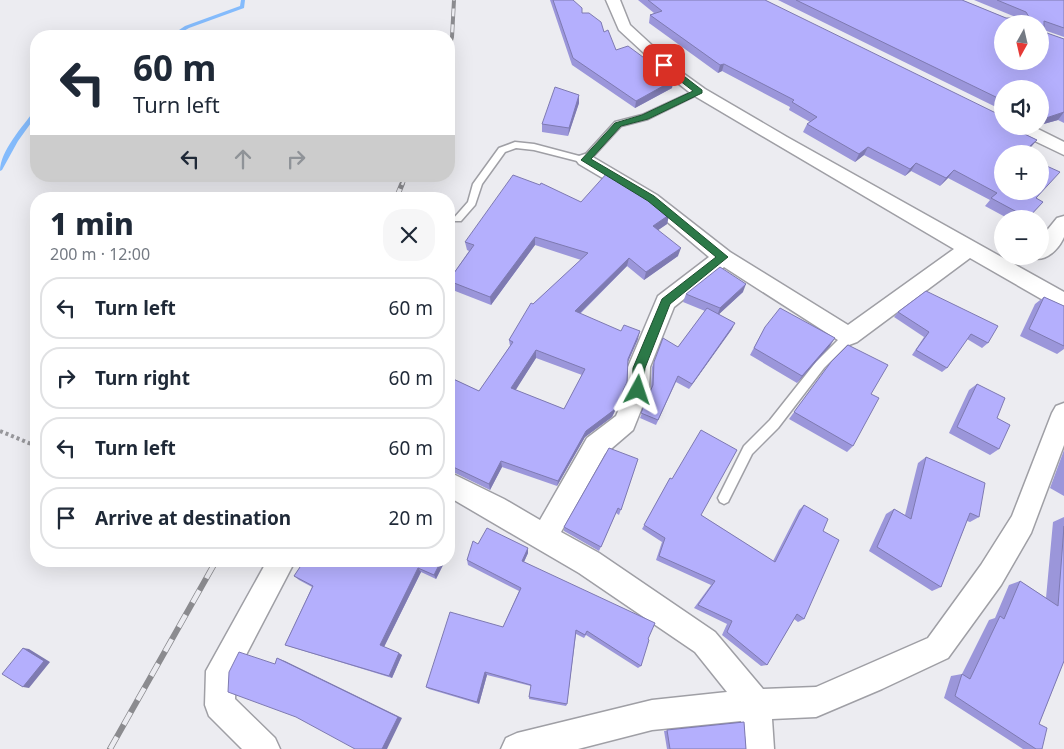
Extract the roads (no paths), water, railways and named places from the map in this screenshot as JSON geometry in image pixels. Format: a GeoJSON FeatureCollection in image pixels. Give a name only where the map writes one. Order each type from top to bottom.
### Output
{"type":"FeatureCollection","features":[{"type":"Feature","properties":{"kind":"street"},"geometry":{"type":"LineString","coordinates":[[614,0],[624,28],[655,57],[699,92],[781,141],[1064,302]]}},
{"type":"Feature","properties":{"kind":"street"},"geometry":{"type":"LineString","coordinates":[[1036,135],[1064,149]]}},
{"type":"Feature","properties":{"kind":"street"},"geometry":{"type":"LineString","coordinates":[[585,160],[651,199],[723,257],[849,336],[969,248]]}},
{"type":"Feature","properties":{"kind":"street"},"geometry":{"type":"LineString","coordinates":[[1049,242],[1064,223]]}},
{"type":"Feature","properties":{"kind":"street"},"geometry":{"type":"LineString","coordinates":[[544,537],[596,446],[625,423],[638,390],[639,368],[665,302],[723,257]]}},
{"type":"Feature","properties":{"kind":"street"},"geometry":{"type":"LineString","coordinates":[[1020,278],[1030,265]]}},
{"type":"Feature","properties":{"kind":"street"},"geometry":{"type":"LineString","coordinates":[[517,749],[652,715],[756,704],[816,702],[872,679],[938,648],[991,575],[1022,524],[1064,413]]}},
{"type":"Feature","properties":{"kind":"street"},"geometry":{"type":"LineString","coordinates":[[455,487],[495,508],[589,563],[706,642],[756,704],[758,749]]}},
{"type":"Feature","properties":{"kind":"street"},"geometry":{"type":"LineString","coordinates":[[264,749],[220,705],[221,671],[279,567]]}},
{"type":"Feature","properties":{"kind":"lane"},"geometry":{"type":"LineString","coordinates":[[458,219],[472,203],[478,184],[502,150],[515,145],[525,146],[585,160],[618,124],[645,117],[699,92]]}},
{"type":"Feature","properties":{"kind":"lane"},"geometry":{"type":"LineString","coordinates":[[724,498],[748,450],[774,424],[820,365],[849,336]]}},
{"type":"Feature","properties":{"kind":"waterway"},"geometry":{"type":"LineString","coordinates":[[182,30],[242,7],[243,0]]}},
{"type":"Feature","properties":{"kind":"waterway"},"geometry":{"type":"LineString","coordinates":[[0,169],[15,141],[30,120]]}},
{"type":"Feature","properties":{"kind":"railway"},"geometry":{"type":"LineString","coordinates":[[452,30],[454,0]]}},
{"type":"Feature","properties":{"kind":"railway"},"geometry":{"type":"LineString","coordinates":[[399,192],[402,184]]}},
{"type":"Feature","properties":{"kind":"railway"},"geometry":{"type":"LineString","coordinates":[[110,749],[213,567]]}}]}
